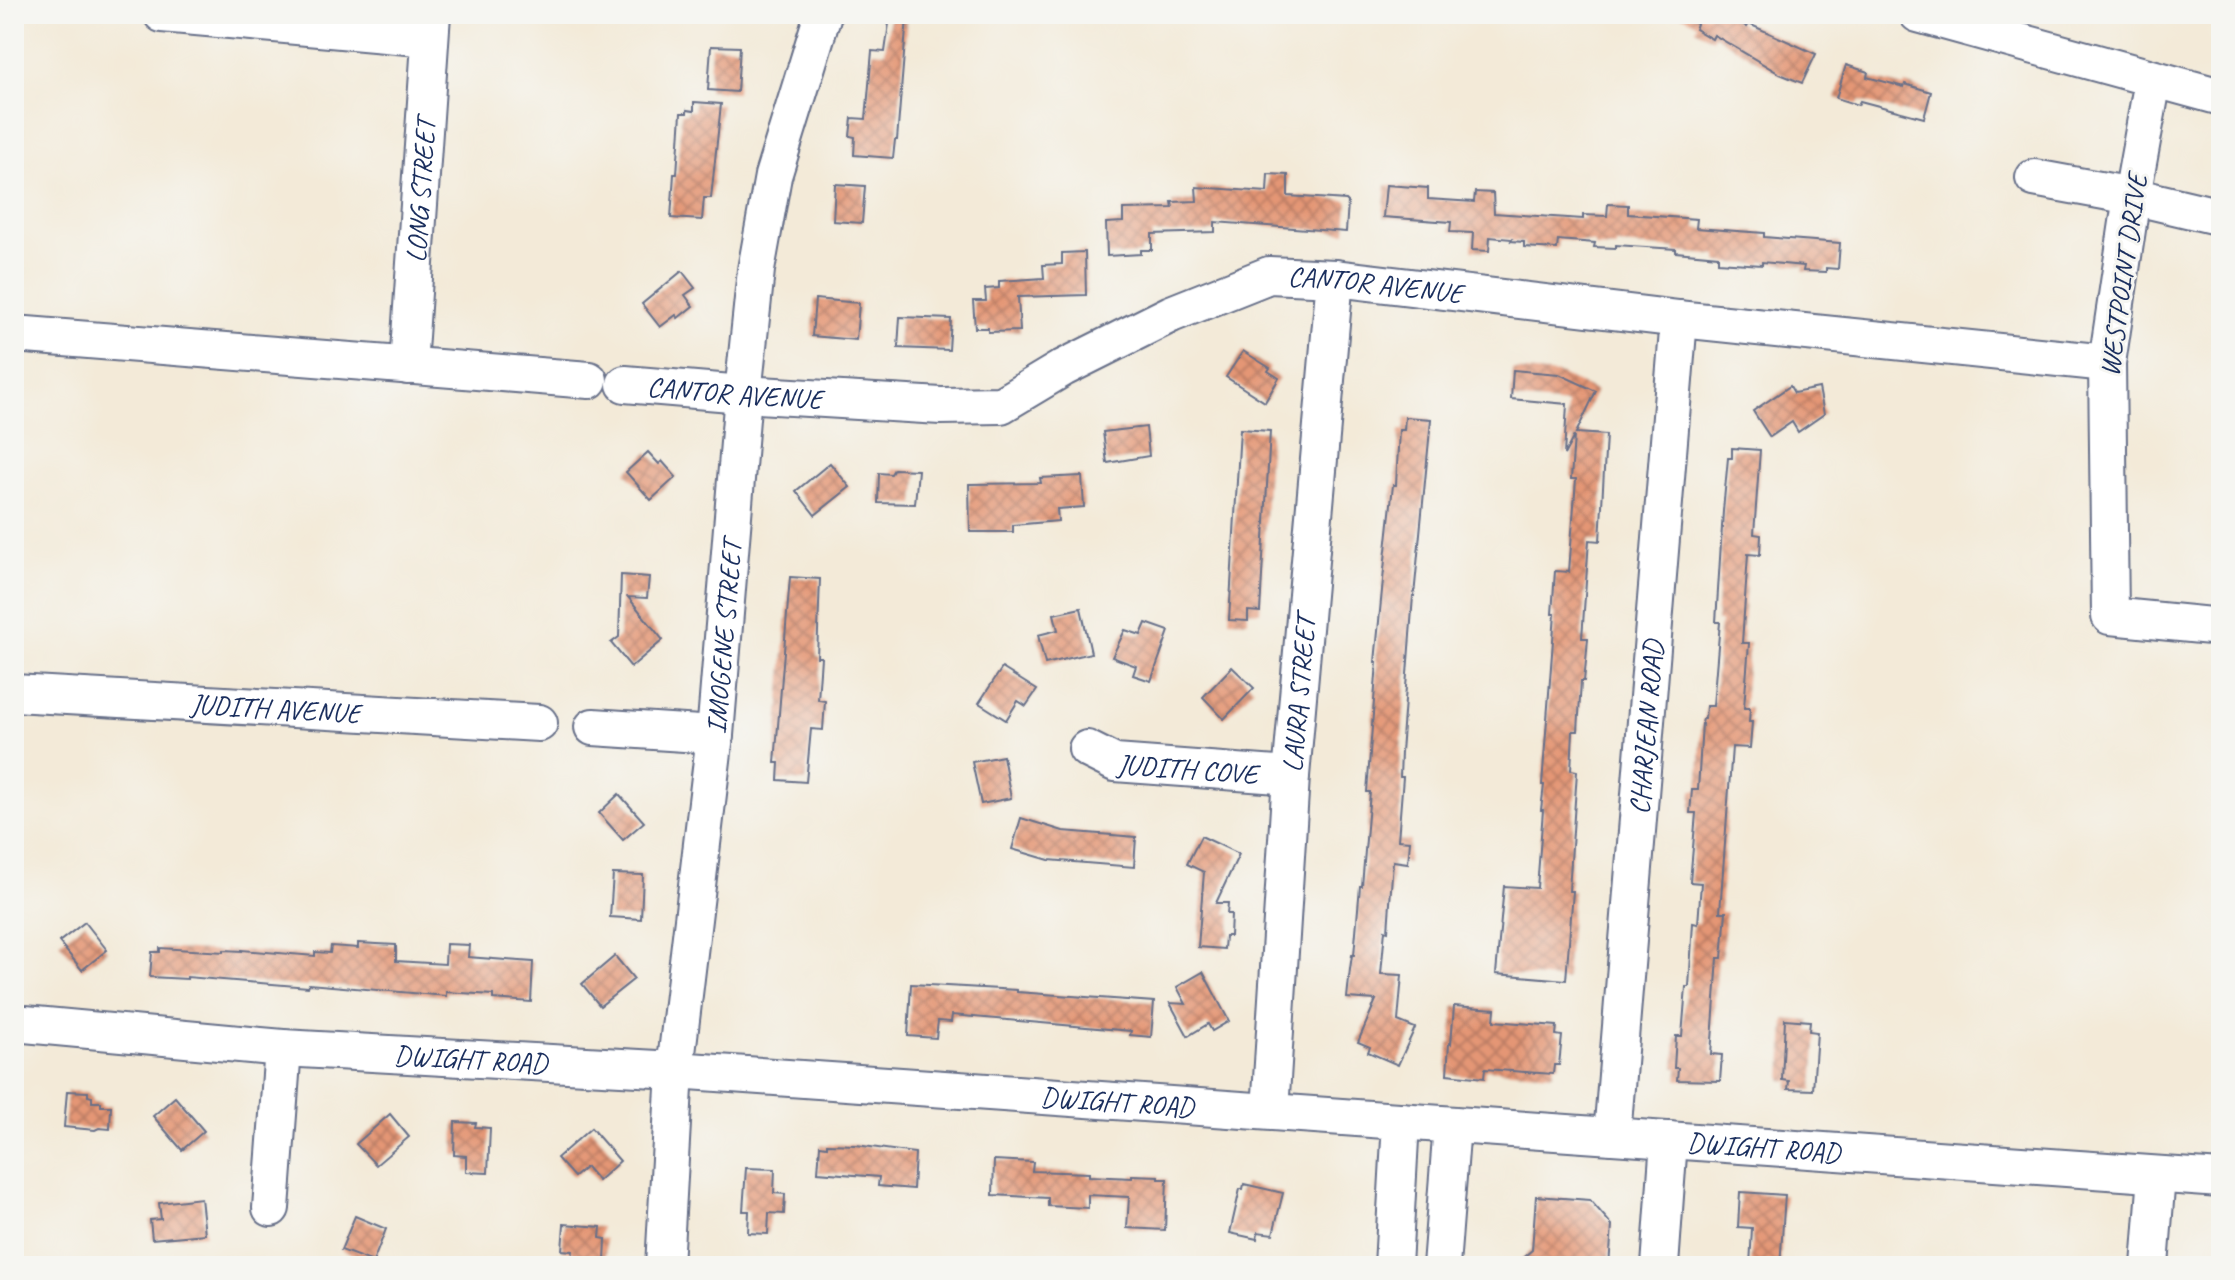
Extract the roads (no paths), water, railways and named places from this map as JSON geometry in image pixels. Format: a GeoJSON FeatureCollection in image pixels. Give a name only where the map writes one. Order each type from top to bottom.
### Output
{"type":"FeatureCollection","features":[{"type":"Feature","properties":{"kind":"street"},"geometry":{"type":"LineString","coordinates":[[162,14],[431,26]]}},
{"type":"Feature","properties":{"kind":"street","name":"IMOGENE STREET"},"geometry":{"type":"LineString","coordinates":[[664,1266],[675,1070],[715,735],[756,270],[763,224],[784,138],[823,14]]}},
{"type":"Feature","properties":{"kind":"street"},"geometry":{"type":"LineString","coordinates":[[1918,14],[2221,97]]}},
{"type":"Feature","properties":{"kind":"street","name":"LONG STREET"},"geometry":{"type":"LineString","coordinates":[[408,366],[431,26]]}},
{"type":"Feature","properties":{"kind":"street","name":"WESTPOINT DRIVE"},"geometry":{"type":"LineString","coordinates":[[2153,80],[2107,363],[2110,616],[2221,627]]}},
{"type":"Feature","properties":{"kind":"street"},"geometry":{"type":"LineString","coordinates":[[2034,178],[2221,217]]}},
{"type":"Feature","properties":{"kind":"street","name":"CANTOR AVENUE"},"geometry":{"type":"LineString","coordinates":[[625,384],[941,406],[1001,405],[1063,368],[1171,314],[1269,275],[1335,278],[1679,319],[2107,363]]}},
{"type":"Feature","properties":{"kind":"street","name":"LAURA STREET"},"geometry":{"type":"LineString","coordinates":[[1270,1111],[1291,776],[1335,278]]}},
{"type":"Feature","properties":{"kind":"street","name":"CHARJEAN ROAD"},"geometry":{"type":"LineString","coordinates":[[1612,1136],[1679,319]]}},
{"type":"Feature","properties":{"kind":"street"},"geometry":{"type":"LineString","coordinates":[[14,334],[589,380]]}},
{"type":"Feature","properties":{"kind":"street","name":"JUDITH AVENUE"},"geometry":{"type":"LineString","coordinates":[[14,693],[539,723]]}},
{"type":"Feature","properties":{"kind":"street"},"geometry":{"type":"LineString","coordinates":[[593,727],[715,735]]}},
{"type":"Feature","properties":{"kind":"street","name":"JUDITH COVE"},"geometry":{"type":"LineString","coordinates":[[1087,749],[1115,763],[1291,776]]}},
{"type":"Feature","properties":{"kind":"street","name":"DWIGHT ROAD"},"geometry":{"type":"LineString","coordinates":[[14,1023],[283,1048],[675,1070],[2221,1179]]}},
{"type":"Feature","properties":{"kind":"street"},"geometry":{"type":"LineString","coordinates":[[271,1208],[283,1048]]}},
{"type":"Feature","properties":{"kind":"street"},"geometry":{"type":"LineString","coordinates":[[1393,1266],[1401,1121]]}},
{"type":"Feature","properties":{"kind":"street"},"geometry":{"type":"LineString","coordinates":[[1441,1266],[1452,1125]]}},
{"type":"Feature","properties":{"kind":"street"},"geometry":{"type":"LineString","coordinates":[[1660,1266],[1669,1140]]}},
{"type":"Feature","properties":{"kind":"street"},"geometry":{"type":"LineString","coordinates":[[2150,1266],[2157,1175]]}}]}
